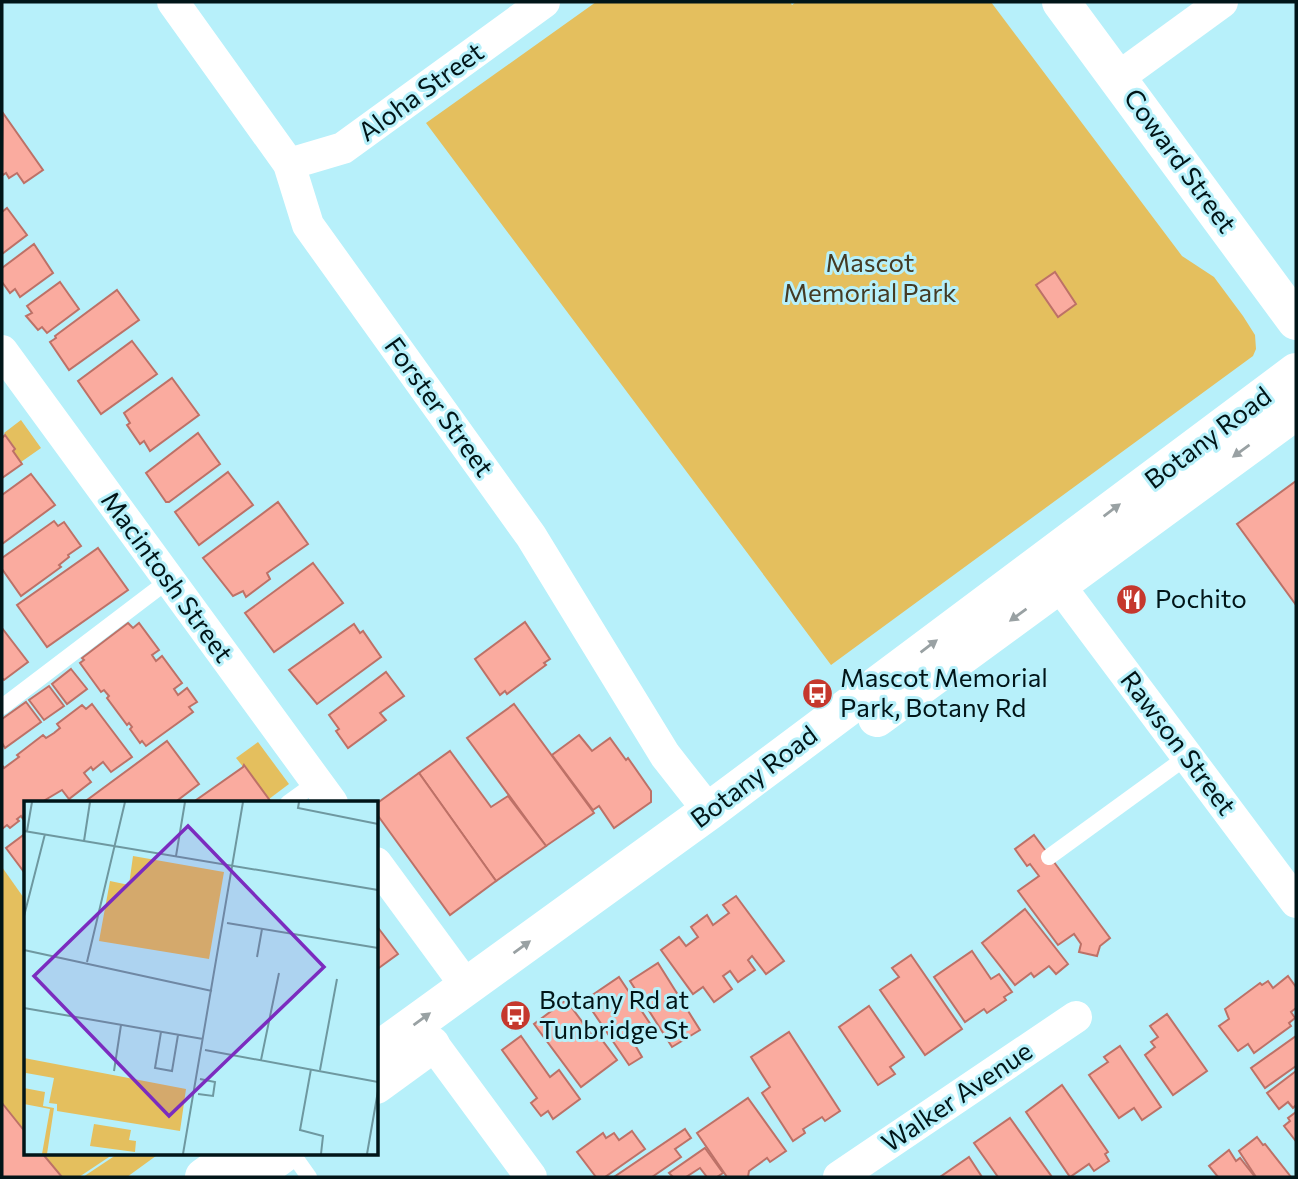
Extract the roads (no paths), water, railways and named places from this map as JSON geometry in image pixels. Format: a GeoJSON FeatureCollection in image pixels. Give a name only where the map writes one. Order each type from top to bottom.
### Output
{"type":"FeatureCollection","features":[{"type":"Feature","properties":{"kind":"main road","name":"Coward Street"},"geometry":{"type":"LineString","coordinates":[[1061,2],[1119,77],[1296,321]]}},
{"type":"Feature","properties":{"kind":"main road","name":"Botany Road"},"geometry":{"type":"LineString","coordinates":[[378,1051],[709,811],[1296,372]]}},
{"type":"Feature","properties":{"kind":"main road","name":"Botany Road"},"geometry":{"type":"LineString","coordinates":[[378,1084],[1296,411]]}},
{"type":"Feature","properties":{"kind":"main road"},"geometry":{"type":"LineString","coordinates":[[204,1177],[237,1154]]}},
{"type":"Feature","properties":{"kind":"main road"},"geometry":{"type":"LineString","coordinates":[[251,1177],[283,1154]]}},
{"type":"Feature","properties":{"kind":"street","name":"Forster Street"},"geometry":{"type":"LineString","coordinates":[[173,2],[289,164],[308,225],[531,536],[664,755],[709,811]]}},
{"type":"Feature","properties":{"kind":"street","name":"Aloha Street"},"geometry":{"type":"LineString","coordinates":[[289,164],[343,148],[544,2]]}},
{"type":"Feature","properties":{"kind":"street"},"geometry":{"type":"LineString","coordinates":[[1119,77],[1222,2]]}},
{"type":"Feature","properties":{"kind":"street","name":"Macintosh Street"},"geometry":{"type":"LineString","coordinates":[[2,351],[325,792]]}},
{"type":"Feature","properties":{"kind":"street","name":"Rawson Street"},"geometry":{"type":"LineString","coordinates":[[1059,585],[1296,902]]}},
{"type":"Feature","properties":{"kind":"street"},"geometry":{"type":"LineString","coordinates":[[378,865],[467,986]]}},
{"type":"Feature","properties":{"kind":"street","name":"Walker Avenue"},"geometry":{"type":"LineString","coordinates":[[839,1177],[1076,1017]]}},
{"type":"Feature","properties":{"kind":"street"},"geometry":{"type":"LineString","coordinates":[[433,1044],[531,1177]]}},
{"type":"Feature","properties":{"kind":"lane"},"geometry":{"type":"LineString","coordinates":[[3,702],[169,580]]}},
{"type":"Feature","properties":{"kind":"lane"},"geometry":{"type":"LineString","coordinates":[[1049,857],[1188,757]]}},
{"type":"Feature","properties":{"kind":"lane"},"geometry":{"type":"LineString","coordinates":[[295,801],[325,792]]}},
{"type":"Feature","properties":{"kind":"lane"},"geometry":{"type":"LineString","coordinates":[[293,1154],[309,1177]]}},
{"type":"Feature","properties":{"kind":"place","name":"Pochito"},"geometry":{"type":"Point","coordinates":[1132,599]}},
{"type":"Feature","properties":{"kind":"place","name":"Mascot Memorial Park, Botany Rd"},"geometry":{"type":"Point","coordinates":[817,693]}},
{"type":"Feature","properties":{"kind":"place","name":"Botany Rd at Tunbridge St"},"geometry":{"type":"Point","coordinates":[516,1015]}},
{"type":"Feature","properties":{"kind":"park label","name":"Mascot Memorial Park"},"geometry":{"type":"Point","coordinates":[870,278]}}]}
